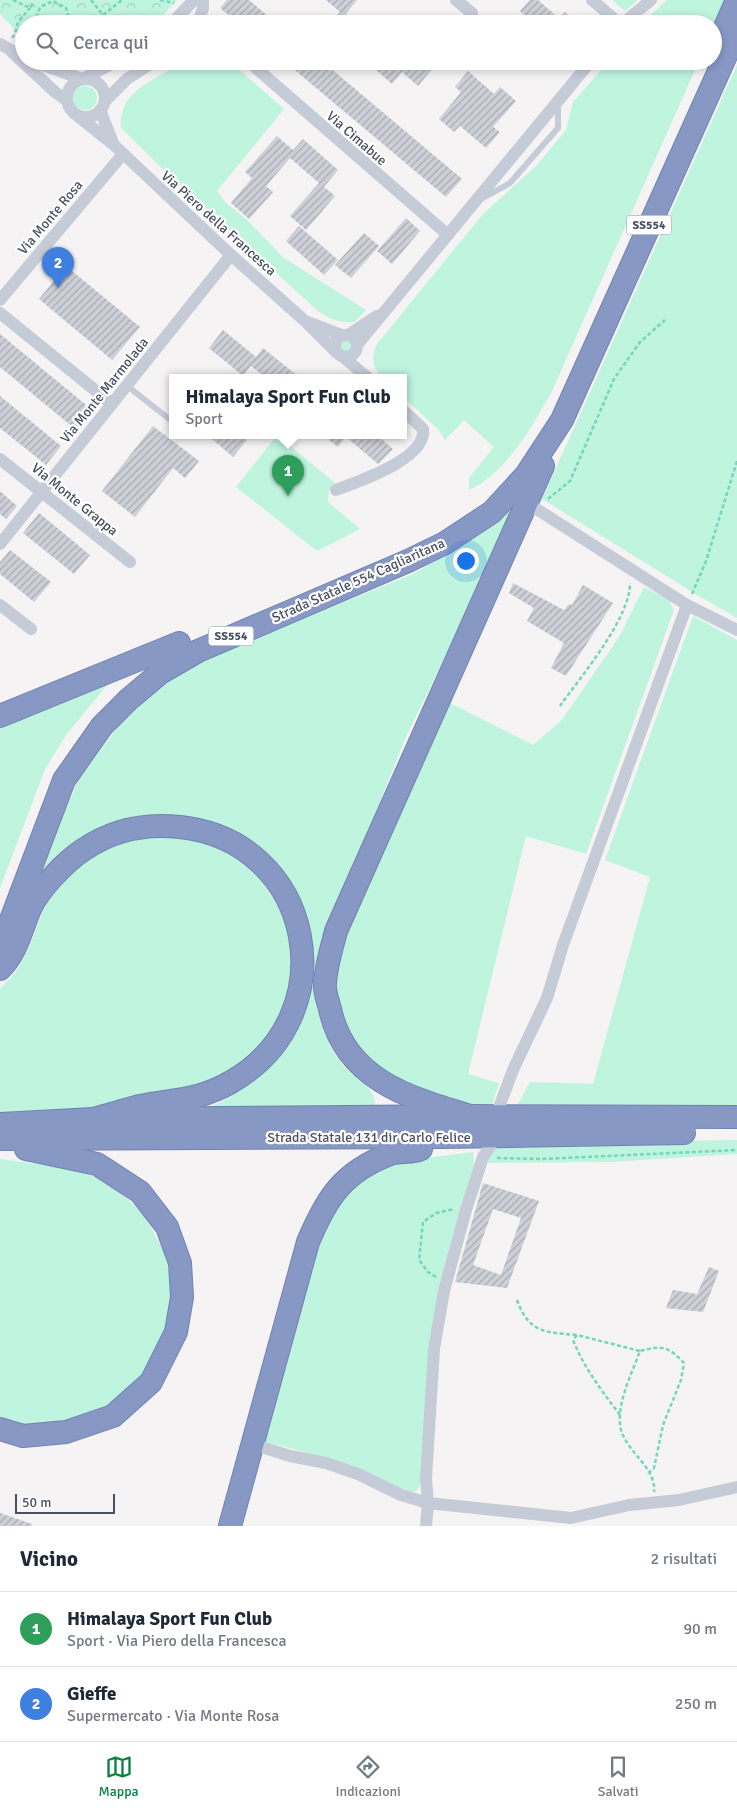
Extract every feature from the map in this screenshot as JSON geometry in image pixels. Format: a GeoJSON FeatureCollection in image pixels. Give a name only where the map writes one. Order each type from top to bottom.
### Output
{"type":"FeatureCollection","features":[{"type":"Feature","properties":{"kind":"highway"},"geometry":{"type":"LineString","coordinates":[[722,33],[737,0]]}},
{"type":"Feature","properties":{"kind":"highway","name":"Strada Statale 554 Cagliaritana"},"geometry":{"type":"LineString","coordinates":[[722,64],[737,31]]}},
{"type":"Feature","properties":{"kind":"highway","name":"Strada Statale 554 Cagliaritana"},"geometry":{"type":"LineString","coordinates":[[0,909],[39,801],[54,769],[94,713],[118,689],[147,665],[179,643],[430,535],[473,507],[501,482],[527,451],[558,396],[706,70]]}},
{"type":"Feature","properties":{"kind":"highway","name":"Strada Statale 554 Cagliaritana"},"geometry":{"type":"LineString","coordinates":[[0,948],[64,780],[102,726],[128,700],[160,673],[198,651],[408,561],[444,543],[492,512],[526,476],[562,420],[719,70]]}},
{"type":"Feature","properties":{"kind":"highway"},"geometry":{"type":"LineString","coordinates":[[470,1116],[423,1102],[381,1083],[352,1056],[334,1025],[325,984],[336,931],[530,504],[562,420]]}},
{"type":"Feature","properties":{"kind":"highway"},"geometry":{"type":"LineString","coordinates":[[0,716],[179,643]]}},
{"type":"Feature","properties":{"kind":"highway"},"geometry":{"type":"LineString","coordinates":[[0,968],[12,957],[31,906],[56,873],[82,851],[102,839],[138,826],[188,828],[211,832],[233,842],[256,858],[273,876],[287,898],[297,924],[303,957],[303,978],[295,1006],[284,1030],[273,1047],[251,1068],[230,1082],[198,1097],[140,1106],[93,1120],[0,1124]]}},
{"type":"Feature","properties":{"kind":"highway","name":"Strada Statale 131 dir Carlo Felice"},"geometry":{"type":"LineString","coordinates":[[93,1120],[470,1116],[737,1117]]}},
{"type":"Feature","properties":{"kind":"highway","name":"Strada Statale 131 dir Carlo Felice"},"geometry":{"type":"LineString","coordinates":[[0,1139],[444,1137],[737,1132]]}},
{"type":"Feature","properties":{"kind":"highway"},"geometry":{"type":"LineString","coordinates":[[230,1526],[308,1242],[330,1196],[350,1174],[368,1163],[393,1152],[417,1151],[444,1137]]}},
{"type":"Feature","properties":{"kind":"highway"},"geometry":{"type":"LineString","coordinates":[[0,1144],[97,1164],[140,1192],[166,1227],[180,1263],[182,1297],[176,1332],[151,1382],[113,1416],[66,1432],[23,1436],[0,1429]]}},
{"type":"Feature","properties":{"kind":"street"},"geometry":{"type":"LineString","coordinates":[[202,15],[203,0]]}},
{"type":"Feature","properties":{"kind":"street"},"geometry":{"type":"LineString","coordinates":[[456,0],[472,13],[471,15]]}},
{"type":"Feature","properties":{"kind":"street"},"geometry":{"type":"LineString","coordinates":[[592,0],[610,15]]}},
{"type":"Feature","properties":{"kind":"street"},"geometry":{"type":"LineString","coordinates":[[632,15],[651,0]]}},
{"type":"Feature","properties":{"kind":"street"},"geometry":{"type":"LineString","coordinates":[[178,15],[186,4],[195,15]]}},
{"type":"Feature","properties":{"kind":"street","name":"Via Piero della Francesca"},"geometry":{"type":"LineString","coordinates":[[31,70],[54,92],[66,100],[74,114],[119,150],[340,355],[364,374]]}},
{"type":"Feature","properties":{"kind":"street","name":"Via Piero della Francesca"},"geometry":{"type":"LineString","coordinates":[[57,70],[82,79],[91,79],[100,85],[102,106],[119,150]]}},
{"type":"Feature","properties":{"kind":"street"},"geometry":{"type":"LineString","coordinates":[[66,100],[69,87],[100,70]]}},
{"type":"Feature","properties":{"kind":"street"},"geometry":{"type":"LineString","coordinates":[[74,114],[85,117],[102,106],[127,79],[141,70]]}},
{"type":"Feature","properties":{"kind":"street","name":"Via Cimabue"},"geometry":{"type":"LineString","coordinates":[[258,70],[448,235]]}},
{"type":"Feature","properties":{"kind":"street"},"geometry":{"type":"LineString","coordinates":[[385,310],[335,343],[340,355],[351,356],[385,310],[584,70]]}},
{"type":"Feature","properties":{"kind":"street","name":"Via Monte Rosa"},"geometry":{"type":"LineString","coordinates":[[0,300],[119,150]]}},
{"type":"Feature","properties":{"kind":"street","name":"Via Monte Marmolada"},"geometry":{"type":"LineString","coordinates":[[0,544],[231,255]]}},
{"type":"Feature","properties":{"kind":"street"},"geometry":{"type":"LineString","coordinates":[[0,314],[112,404]]}},
{"type":"Feature","properties":{"kind":"street","name":"Via Piero della Francesca"},"geometry":{"type":"LineString","coordinates":[[305,321],[354,338],[367,374]]}},
{"type":"Feature","properties":{"kind":"street"},"geometry":{"type":"LineString","coordinates":[[336,490],[393,465],[420,445],[424,435],[423,428],[407,414]]}},
{"type":"Feature","properties":{"kind":"street","name":"Via Monte Grappa"},"geometry":{"type":"LineString","coordinates":[[0,459],[130,562]]}},
{"type":"Feature","properties":{"kind":"street"},"geometry":{"type":"LineString","coordinates":[[530,504],[630,566],[687,605],[737,630]]}},
{"type":"Feature","properties":{"kind":"street"},"geometry":{"type":"LineString","coordinates":[[0,605],[30,629]]}},
{"type":"Feature","properties":{"kind":"street"},"geometry":{"type":"LineString","coordinates":[[498,1110],[513,1070],[547,998],[564,944],[687,605]]}},
{"type":"Feature","properties":{"kind":"street"},"geometry":{"type":"LineString","coordinates":[[426,1526],[428,1503],[426,1479],[434,1349],[446,1283],[466,1210],[484,1157],[491,1145]]}},
{"type":"Feature","properties":{"kind":"street"},"geometry":{"type":"LineString","coordinates":[[252,1444],[290,1456],[326,1463],[428,1503],[571,1518],[629,1505],[678,1500],[737,1487]]}},
{"type":"Feature","properties":{"kind":"lane"},"geometry":{"type":"LineString","coordinates":[[126,385],[169,419]]}},
{"type":"Feature","properties":{"kind":"path"},"geometry":{"type":"LineString","coordinates":[[13,0],[30,8]]}},
{"type":"Feature","properties":{"kind":"path"},"geometry":{"type":"LineString","coordinates":[[37,15],[40,7],[53,0],[62,4],[68,12],[68,15]]}},
{"type":"Feature","properties":{"kind":"path"},"geometry":{"type":"LineString","coordinates":[[91,0],[102,15]]}},
{"type":"Feature","properties":{"kind":"path"},"geometry":{"type":"LineString","coordinates":[[104,15],[122,0]]}},
{"type":"Feature","properties":{"kind":"path"},"geometry":{"type":"LineString","coordinates":[[160,0],[186,4]]}},
{"type":"Feature","properties":{"kind":"path"},"geometry":{"type":"LineString","coordinates":[[24,15],[35,2],[40,7]]}},
{"type":"Feature","properties":{"kind":"path"},"geometry":{"type":"LineString","coordinates":[[10,50],[15,34]]}},
{"type":"Feature","properties":{"kind":"path"},"geometry":{"type":"LineString","coordinates":[[530,504],[549,499],[570,481],[614,380],[640,342],[665,320]]}},
{"type":"Feature","properties":{"kind":"path"},"geometry":{"type":"LineString","coordinates":[[687,605],[706,561],[737,461]]}},
{"type":"Feature","properties":{"kind":"path"},"geometry":{"type":"LineString","coordinates":[[560,706],[621,618],[630,590],[630,566]]}},
{"type":"Feature","properties":{"kind":"path"},"geometry":{"type":"LineString","coordinates":[[484,1157],[542,1159],[737,1150]]}},
{"type":"Feature","properties":{"kind":"path"},"geometry":{"type":"LineString","coordinates":[[446,1283],[428,1272],[419,1260],[423,1222],[436,1213],[451,1209],[466,1210]]}},
{"type":"Feature","properties":{"kind":"path"},"geometry":{"type":"LineString","coordinates":[[517,1300],[523,1318],[538,1328],[554,1333],[577,1335],[640,1350],[658,1346],[673,1350],[684,1363],[681,1380],[663,1426],[654,1468],[648,1472]]}},
{"type":"Feature","properties":{"kind":"path"},"geometry":{"type":"LineString","coordinates":[[577,1335],[573,1340],[579,1355],[594,1380],[621,1416]]}},
{"type":"Feature","properties":{"kind":"path"},"geometry":{"type":"LineString","coordinates":[[640,1350],[622,1402],[620,1424],[624,1439],[648,1472],[654,1488],[652,1503]]}},
{"type":"Feature","properties":{"kind":"green space"},"geometry":{"type":"Polygon","coordinates":[[[0,0],[177,0],[163,15],[15,15],[15,30],[0,14],[0,0]]]}},
{"type":"Feature","properties":{"kind":"green space"},"geometry":{"type":"Polygon","coordinates":[[[612,0],[638,0],[625,11],[612,0]]]}},
{"type":"Feature","properties":{"kind":"green space"},"geometry":{"type":"Polygon","coordinates":[[[667,0],[725,0],[719,15],[651,15],[667,0]]]}},
{"type":"Feature","properties":{"kind":"green space"},"geometry":{"type":"Polygon","coordinates":[[[737,65],[737,618],[542,499],[737,65]]]}},
{"type":"Feature","properties":{"kind":"green space"},"geometry":{"type":"Polygon","coordinates":[[[169,70],[239,70],[284,109],[217,191],[225,202],[246,219],[284,258],[366,310],[355,322],[335,320],[318,311],[169,175],[121,128],[122,114],[126,103],[132,94],[151,80],[169,70]]]}},
{"type":"Feature","properties":{"kind":"green space"},"geometry":{"type":"Polygon","coordinates":[[[601,70],[695,70],[552,391],[527,433],[507,460],[483,482],[469,490],[469,478],[494,447],[464,420],[445,440],[438,429],[407,401],[407,374],[379,374],[373,361],[375,349],[377,344],[483,214],[536,166],[566,130],[573,102],[601,70]]]}},
{"type":"Feature","properties":{"kind":"green space"},"geometry":{"type":"Polygon","coordinates":[[[85,86],[90,87],[96,93],[96,103],[90,109],[85,110],[80,109],[74,103],[73,98],[74,93],[80,87],[85,86]]]}},
{"type":"Feature","properties":{"kind":"green space"},"geometry":{"type":"Polygon","coordinates":[[[346,338],[354,346],[346,354],[338,346],[346,338]]]}},
{"type":"Feature","properties":{"kind":"green space"},"geometry":{"type":"Polygon","coordinates":[[[274,439],[282,439],[335,483],[329,490],[328,502],[360,529],[317,551],[236,487],[274,439]]]}},
{"type":"Feature","properties":{"kind":"green space"},"geometry":{"type":"Polygon","coordinates":[[[506,510],[514,514],[405,739],[317,960],[315,1000],[324,1032],[332,1050],[345,1068],[369,1088],[374,1097],[375,1107],[188,1113],[217,1104],[249,1085],[277,1059],[294,1036],[305,1006],[275,864],[140,821],[37,885],[56,830],[79,779],[120,724],[162,685],[203,659],[413,574],[457,549],[506,510]]]}},
{"type":"Feature","properties":{"kind":"green space"},"geometry":{"type":"Polygon","coordinates":[[[644,587],[669,600],[674,610],[586,854],[526,836],[468,1074],[499,1083],[491,1108],[394,1085],[337,1024],[333,961],[450,703],[533,745],[562,720],[619,637],[644,587]]]}},
{"type":"Feature","properties":{"kind":"green space"},"geometry":{"type":"Polygon","coordinates":[[[693,616],[737,640],[737,1108],[517,1106],[530,1082],[593,1084],[650,877],[605,860],[693,616]]]}},
{"type":"Feature","properties":{"kind":"green space"},"geometry":{"type":"Polygon","coordinates":[[[112,679],[66,735],[45,769],[0,888],[0,727],[112,679]]]}},
{"type":"Feature","properties":{"kind":"green space"},"geometry":{"type":"Polygon","coordinates":[[[170,835],[218,846],[258,875],[281,912],[292,945],[293,978],[271,1043],[218,1082],[107,1108],[0,1116],[0,989],[16,971],[24,957],[50,898],[73,870],[101,852],[117,845],[170,835]]]}},
{"type":"Feature","properties":{"kind":"green space"},"geometry":{"type":"Polygon","coordinates":[[[737,1140],[737,1154],[611,1162],[487,1163],[496,1144],[737,1140]]]}},
{"type":"Feature","properties":{"kind":"green space"},"geometry":{"type":"Polygon","coordinates":[[[473,1152],[474,1165],[438,1294],[422,1476],[419,1488],[415,1492],[408,1492],[334,1460],[263,1441],[317,1242],[344,1194],[377,1171],[402,1161],[473,1152]]]}},
{"type":"Feature","properties":{"kind":"green space"},"geometry":{"type":"Polygon","coordinates":[[[0,1159],[73,1169],[111,1183],[144,1215],[163,1250],[172,1282],[171,1308],[165,1338],[149,1368],[109,1408],[86,1419],[34,1428],[0,1421],[0,1159]]]}},
{"type":"Feature","properties":{"kind":"building"},"geometry":{"type":"Polygon","coordinates":[[[227,0],[249,0],[266,15],[229,15],[220,8],[227,0]]]}},
{"type":"Feature","properties":{"kind":"building"},"geometry":{"type":"Polygon","coordinates":[[[326,0],[357,0],[345,15],[338,15],[340,12],[326,0]]]}},
{"type":"Feature","properties":{"kind":"building"},"geometry":{"type":"Polygon","coordinates":[[[530,0],[538,0],[556,15],[524,15],[520,11],[530,0]]]}},
{"type":"Feature","properties":{"kind":"building"},"geometry":{"type":"Polygon","coordinates":[[[295,70],[333,70],[462,179],[446,197],[295,70]]]}},
{"type":"Feature","properties":{"kind":"building"},"geometry":{"type":"Polygon","coordinates":[[[376,70],[431,70],[418,86],[402,72],[392,84],[376,70]]]}},
{"type":"Feature","properties":{"kind":"building"},"geometry":{"type":"Polygon","coordinates":[[[468,71],[494,94],[500,87],[516,101],[493,127],[500,132],[486,148],[460,126],[454,132],[439,119],[461,92],[455,87],[468,71]]]}},
{"type":"Feature","properties":{"kind":"building"},"geometry":{"type":"Polygon","coordinates":[[[277,136],[293,150],[303,139],[338,170],[324,187],[335,196],[306,230],[290,216],[319,183],[290,158],[266,186],[273,192],[249,219],[231,203],[252,178],[245,172],[277,136]]]}},
{"type":"Feature","properties":{"kind":"building"},"geometry":{"type":"Polygon","coordinates":[[[406,218],[420,231],[392,264],[377,251],[406,218]]]}},
{"type":"Feature","properties":{"kind":"building"},"geometry":{"type":"Polygon","coordinates":[[[299,226],[338,260],[324,275],[286,241],[299,226]]]}},
{"type":"Feature","properties":{"kind":"building"},"geometry":{"type":"Polygon","coordinates":[[[364,233],[379,246],[351,278],[335,265],[364,233]]]}},
{"type":"Feature","properties":{"kind":"building"},"geometry":{"type":"Polygon","coordinates":[[[66,266],[140,327],[112,360],[39,299],[66,266]]]}},
{"type":"Feature","properties":{"kind":"building"},"geometry":{"type":"Polygon","coordinates":[[[223,330],[256,357],[263,348],[295,374],[261,374],[251,366],[245,374],[241,374],[209,348],[223,330]]]}},
{"type":"Feature","properties":{"kind":"building"},"geometry":{"type":"Polygon","coordinates":[[[0,334],[91,409],[75,429],[0,367],[0,334]]]}},
{"type":"Feature","properties":{"kind":"building"},"geometry":{"type":"Polygon","coordinates":[[[0,396],[61,446],[46,465],[0,428],[0,396]]]}},
{"type":"Feature","properties":{"kind":"building"},"geometry":{"type":"Polygon","coordinates":[[[153,426],[199,461],[185,478],[173,468],[135,517],[102,491],[153,426]]]}},
{"type":"Feature","properties":{"kind":"building"},"geometry":{"type":"Polygon","coordinates":[[[212,439],[247,440],[233,457],[212,439]]]}},
{"type":"Feature","properties":{"kind":"building"},"geometry":{"type":"Polygon","coordinates":[[[328,439],[344,439],[338,447],[328,439]]]}},
{"type":"Feature","properties":{"kind":"building"},"geometry":{"type":"Polygon","coordinates":[[[348,439],[382,439],[393,449],[378,464],[348,439]]]}},
{"type":"Feature","properties":{"kind":"building"},"geometry":{"type":"Polygon","coordinates":[[[0,491],[17,506],[6,519],[0,514],[0,491]]]}},
{"type":"Feature","properties":{"kind":"building"},"geometry":{"type":"Polygon","coordinates":[[[39,513],[90,555],[74,574],[23,533],[39,513]]]}},
{"type":"Feature","properties":{"kind":"building"},"geometry":{"type":"Polygon","coordinates":[[[10,550],[51,582],[34,602],[0,574],[0,562],[10,550]]]}},
{"type":"Feature","properties":{"kind":"building"},"geometry":{"type":"Polygon","coordinates":[[[513,583],[564,610],[569,604],[572,605],[583,585],[613,603],[566,676],[551,668],[564,643],[527,621],[534,608],[509,593],[513,583]]]}},
{"type":"Feature","properties":{"kind":"building"},"geometry":{"type":"Polygon","coordinates":[[[483,1183],[539,1201],[507,1288],[455,1282],[483,1183]],[[493,1209],[473,1265],[501,1275],[521,1218],[493,1209]]]}},
{"type":"Feature","properties":{"kind":"building"},"geometry":{"type":"Polygon","coordinates":[[[709,1267],[719,1271],[703,1312],[666,1308],[673,1290],[697,1294],[709,1267]]]}},
{"type":"Feature","properties":{"kind":"building"},"geometry":{"type":"Polygon","coordinates":[[[0,1513],[32,1524],[32,1526],[0,1526],[0,1513]]]}},
{"type":"Feature","properties":{"kind":"place","name":"Gieffe"},"geometry":{"type":"Point","coordinates":[58,288]}},
{"type":"Feature","properties":{"kind":"place","name":"Himalaya Sport Fun Club"},"geometry":{"type":"Point","coordinates":[288,496]}}]}
